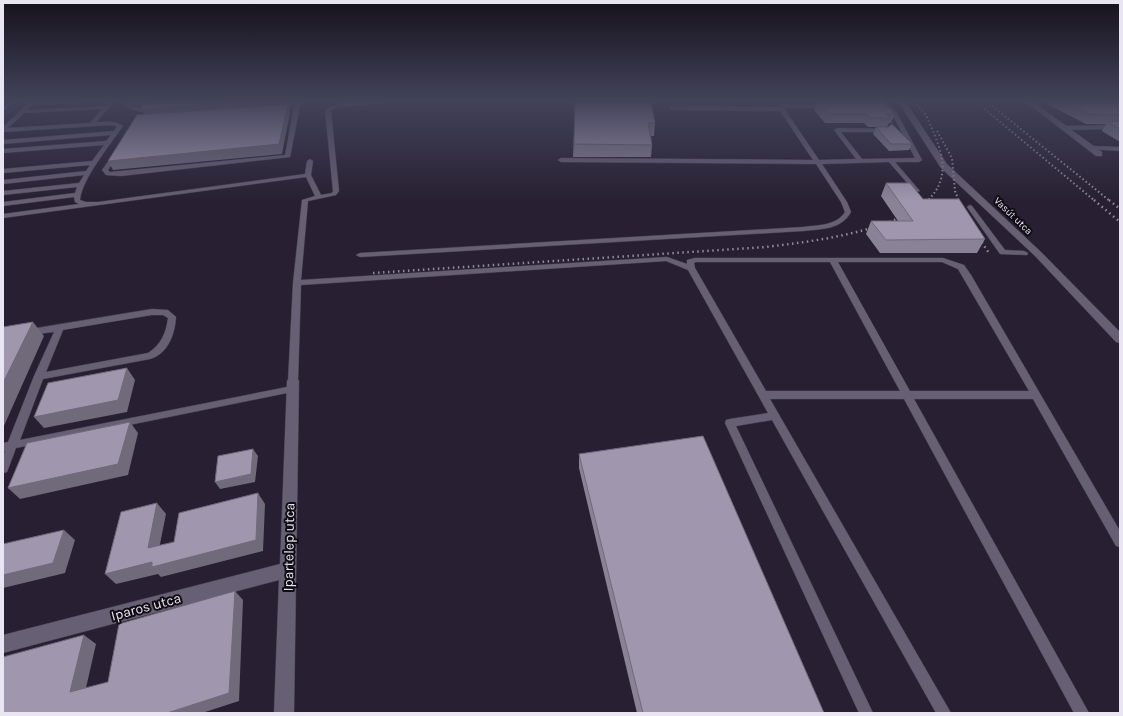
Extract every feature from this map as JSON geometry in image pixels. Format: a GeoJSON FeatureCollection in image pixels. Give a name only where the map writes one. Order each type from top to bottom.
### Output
{"type":"FeatureCollection","features":[{"type":"Feature","properties":{"kind":"street","name":"Vasút utca"},"geometry":{"type":"LineString","coordinates":[[923,134],[932,151],[944,166],[1038,254],[1120,339]]}},
{"type":"Feature","properties":{"kind":"street"},"geometry":{"type":"LineString","coordinates":[[1073,134],[1099,154]]}},
{"type":"Feature","properties":{"kind":"street","name":"Ipartelep utca"},"geometry":{"type":"LineString","coordinates":[[284,713],[292,385]]}},
{"type":"Feature","properties":{"kind":"street","name":"Iparos utca"},"geometry":{"type":"LineString","coordinates":[[3,644],[288,570]]}},
{"type":"Feature","properties":{"kind":"lane"},"geometry":{"type":"LineString","coordinates":[[3,142],[97,134]]}},
{"type":"Feature","properties":{"kind":"lane"},"geometry":{"type":"LineString","coordinates":[[98,204],[81,203],[78,201],[78,195],[81,185],[88,173],[114,134]]}},
{"type":"Feature","properties":{"kind":"lane"},"geometry":{"type":"LineString","coordinates":[[120,146],[105,170],[108,174],[121,174],[288,156],[292,134]]}},
{"type":"Feature","properties":{"kind":"lane"},"geometry":{"type":"LineString","coordinates":[[8,446],[292,385],[305,200],[334,194],[336,191],[330,134]]}},
{"type":"Feature","properties":{"kind":"lane"},"geometry":{"type":"LineString","coordinates":[[360,255],[803,229],[838,223],[845,218],[848,212],[844,202],[799,134]]}},
{"type":"Feature","properties":{"kind":"lane"},"geometry":{"type":"LineString","coordinates":[[840,134],[860,161]]}},
{"type":"Feature","properties":{"kind":"lane"},"geometry":{"type":"LineString","coordinates":[[561,160],[818,162],[919,160],[905,134]]}},
{"type":"Feature","properties":{"kind":"lane"},"geometry":{"type":"LineString","coordinates":[[3,151],[108,143]]}},
{"type":"Feature","properties":{"kind":"lane"},"geometry":{"type":"LineString","coordinates":[[1091,148],[1120,149]]}},
{"type":"Feature","properties":{"kind":"lane"},"geometry":{"type":"LineString","coordinates":[[890,160],[917,192]]}},
{"type":"Feature","properties":{"kind":"lane"},"geometry":{"type":"LineString","coordinates":[[310,161],[308,175],[319,197]]}},
{"type":"Feature","properties":{"kind":"lane"},"geometry":{"type":"LineString","coordinates":[[3,172],[94,163]]}},
{"type":"Feature","properties":{"kind":"lane"},"geometry":{"type":"LineString","coordinates":[[3,182],[88,173]]}},
{"type":"Feature","properties":{"kind":"lane"},"geometry":{"type":"LineString","coordinates":[[3,216],[308,175]]}},
{"type":"Feature","properties":{"kind":"lane"},"geometry":{"type":"LineString","coordinates":[[3,193],[81,185]]}},
{"type":"Feature","properties":{"kind":"lane"},"geometry":{"type":"LineString","coordinates":[[3,204],[78,195]]}},
{"type":"Feature","properties":{"kind":"lane"},"geometry":{"type":"LineString","coordinates":[[970,207],[1003,252],[1024,253]]}},
{"type":"Feature","properties":{"kind":"lane"},"geometry":{"type":"LineString","coordinates":[[298,283],[666,259],[691,268]]}},
{"type":"Feature","properties":{"kind":"lane"},"geometry":{"type":"LineString","coordinates":[[944,713],[691,268],[690,262],[695,260],[943,260],[960,267],[967,275],[1120,542]]}},
{"type":"Feature","properties":{"kind":"lane"},"geometry":{"type":"LineString","coordinates":[[833,260],[1082,713]]}},
{"type":"Feature","properties":{"kind":"lane"},"geometry":{"type":"LineString","coordinates":[[17,334],[152,312],[165,312],[172,317],[164,345],[156,353],[150,356],[39,376]]}},
{"type":"Feature","properties":{"kind":"lane"},"geometry":{"type":"LineString","coordinates":[[3,469],[8,446],[60,328]]}},
{"type":"Feature","properties":{"kind":"lane"},"geometry":{"type":"LineString","coordinates":[[764,395],[1036,395]]}},
{"type":"Feature","properties":{"kind":"lane"},"geometry":{"type":"LineString","coordinates":[[776,416],[730,423],[866,713]]}},
{"type":"Feature","properties":{"kind":"building"},"geometry":{"type":"Polygon","coordinates":[[[125,134],[281,134],[279,144],[108,161],[125,134]]]}},
{"type":"Feature","properties":{"kind":"building"},"geometry":{"type":"Polygon","coordinates":[[[574,134],[650,134],[652,145],[574,144],[574,134]]]}},
{"type":"Feature","properties":{"kind":"building"},"geometry":{"type":"Polygon","coordinates":[[[883,134],[902,134],[912,144],[891,144],[883,134]]]}},
{"type":"Feature","properties":{"kind":"building"},"geometry":{"type":"Polygon","coordinates":[[[886,183],[910,183],[923,199],[959,199],[985,239],[886,240],[871,221],[913,221],[886,183]]]}},
{"type":"Feature","properties":{"kind":"building"},"geometry":{"type":"Polygon","coordinates":[[[33,322],[3,383],[3,327],[33,322]]]}},
{"type":"Feature","properties":{"kind":"building"},"geometry":{"type":"Polygon","coordinates":[[[127,368],[118,400],[34,417],[48,383],[127,368]]]}},
{"type":"Feature","properties":{"kind":"building"},"geometry":{"type":"Polygon","coordinates":[[[130,422],[118,464],[8,488],[27,443],[130,422]]]}},
{"type":"Feature","properties":{"kind":"building"},"geometry":{"type":"Polygon","coordinates":[[[703,436],[824,713],[643,713],[579,454],[703,436]]]}},
{"type":"Feature","properties":{"kind":"building"},"geometry":{"type":"Polygon","coordinates":[[[253,449],[251,474],[215,482],[218,456],[253,449]]]}},
{"type":"Feature","properties":{"kind":"building"},"geometry":{"type":"Polygon","coordinates":[[[258,493],[256,540],[152,567],[152,562],[105,574],[121,512],[157,503],[148,548],[174,542],[179,513],[258,493]]]}},
{"type":"Feature","properties":{"kind":"building"},"geometry":{"type":"Polygon","coordinates":[[[64,530],[53,563],[3,575],[3,544],[64,530]]]}},
{"type":"Feature","properties":{"kind":"building"},"geometry":{"type":"Polygon","coordinates":[[[235,591],[229,693],[167,713],[3,713],[3,657],[84,635],[70,692],[108,682],[119,624],[235,591]]]}},
{"type":"Feature","properties":{"kind":"railway"},"geometry":{"type":"LineString","coordinates":[[927,201],[936,191],[941,180],[943,169],[942,158],[934,134]]}},
{"type":"Feature","properties":{"kind":"railway"},"geometry":{"type":"LineString","coordinates":[[939,134],[952,158],[955,191],[959,201]]}},
{"type":"Feature","properties":{"kind":"railway"},"geometry":{"type":"LineString","coordinates":[[1015,134],[1095,201]]}},
{"type":"Feature","properties":{"kind":"railway"},"geometry":{"type":"LineString","coordinates":[[1027,134],[1110,201]]}},
{"type":"Feature","properties":{"kind":"railway"},"geometry":{"type":"LineString","coordinates":[[958,200],[962,210]]}},
{"type":"Feature","properties":{"kind":"railway"},"geometry":{"type":"LineString","coordinates":[[1094,200],[1120,222]]}},
{"type":"Feature","properties":{"kind":"railway"},"geometry":{"type":"LineString","coordinates":[[1109,200],[1120,209]]}},
{"type":"Feature","properties":{"kind":"railway"},"geometry":{"type":"LineString","coordinates":[[922,206],[927,201]]}},
{"type":"Feature","properties":{"kind":"railway"},"geometry":{"type":"LineString","coordinates":[[373,273],[766,247],[856,232],[908,214]]}},
{"type":"Feature","properties":{"kind":"railway"},"geometry":{"type":"LineString","coordinates":[[976,234],[989,253]]}}]}
